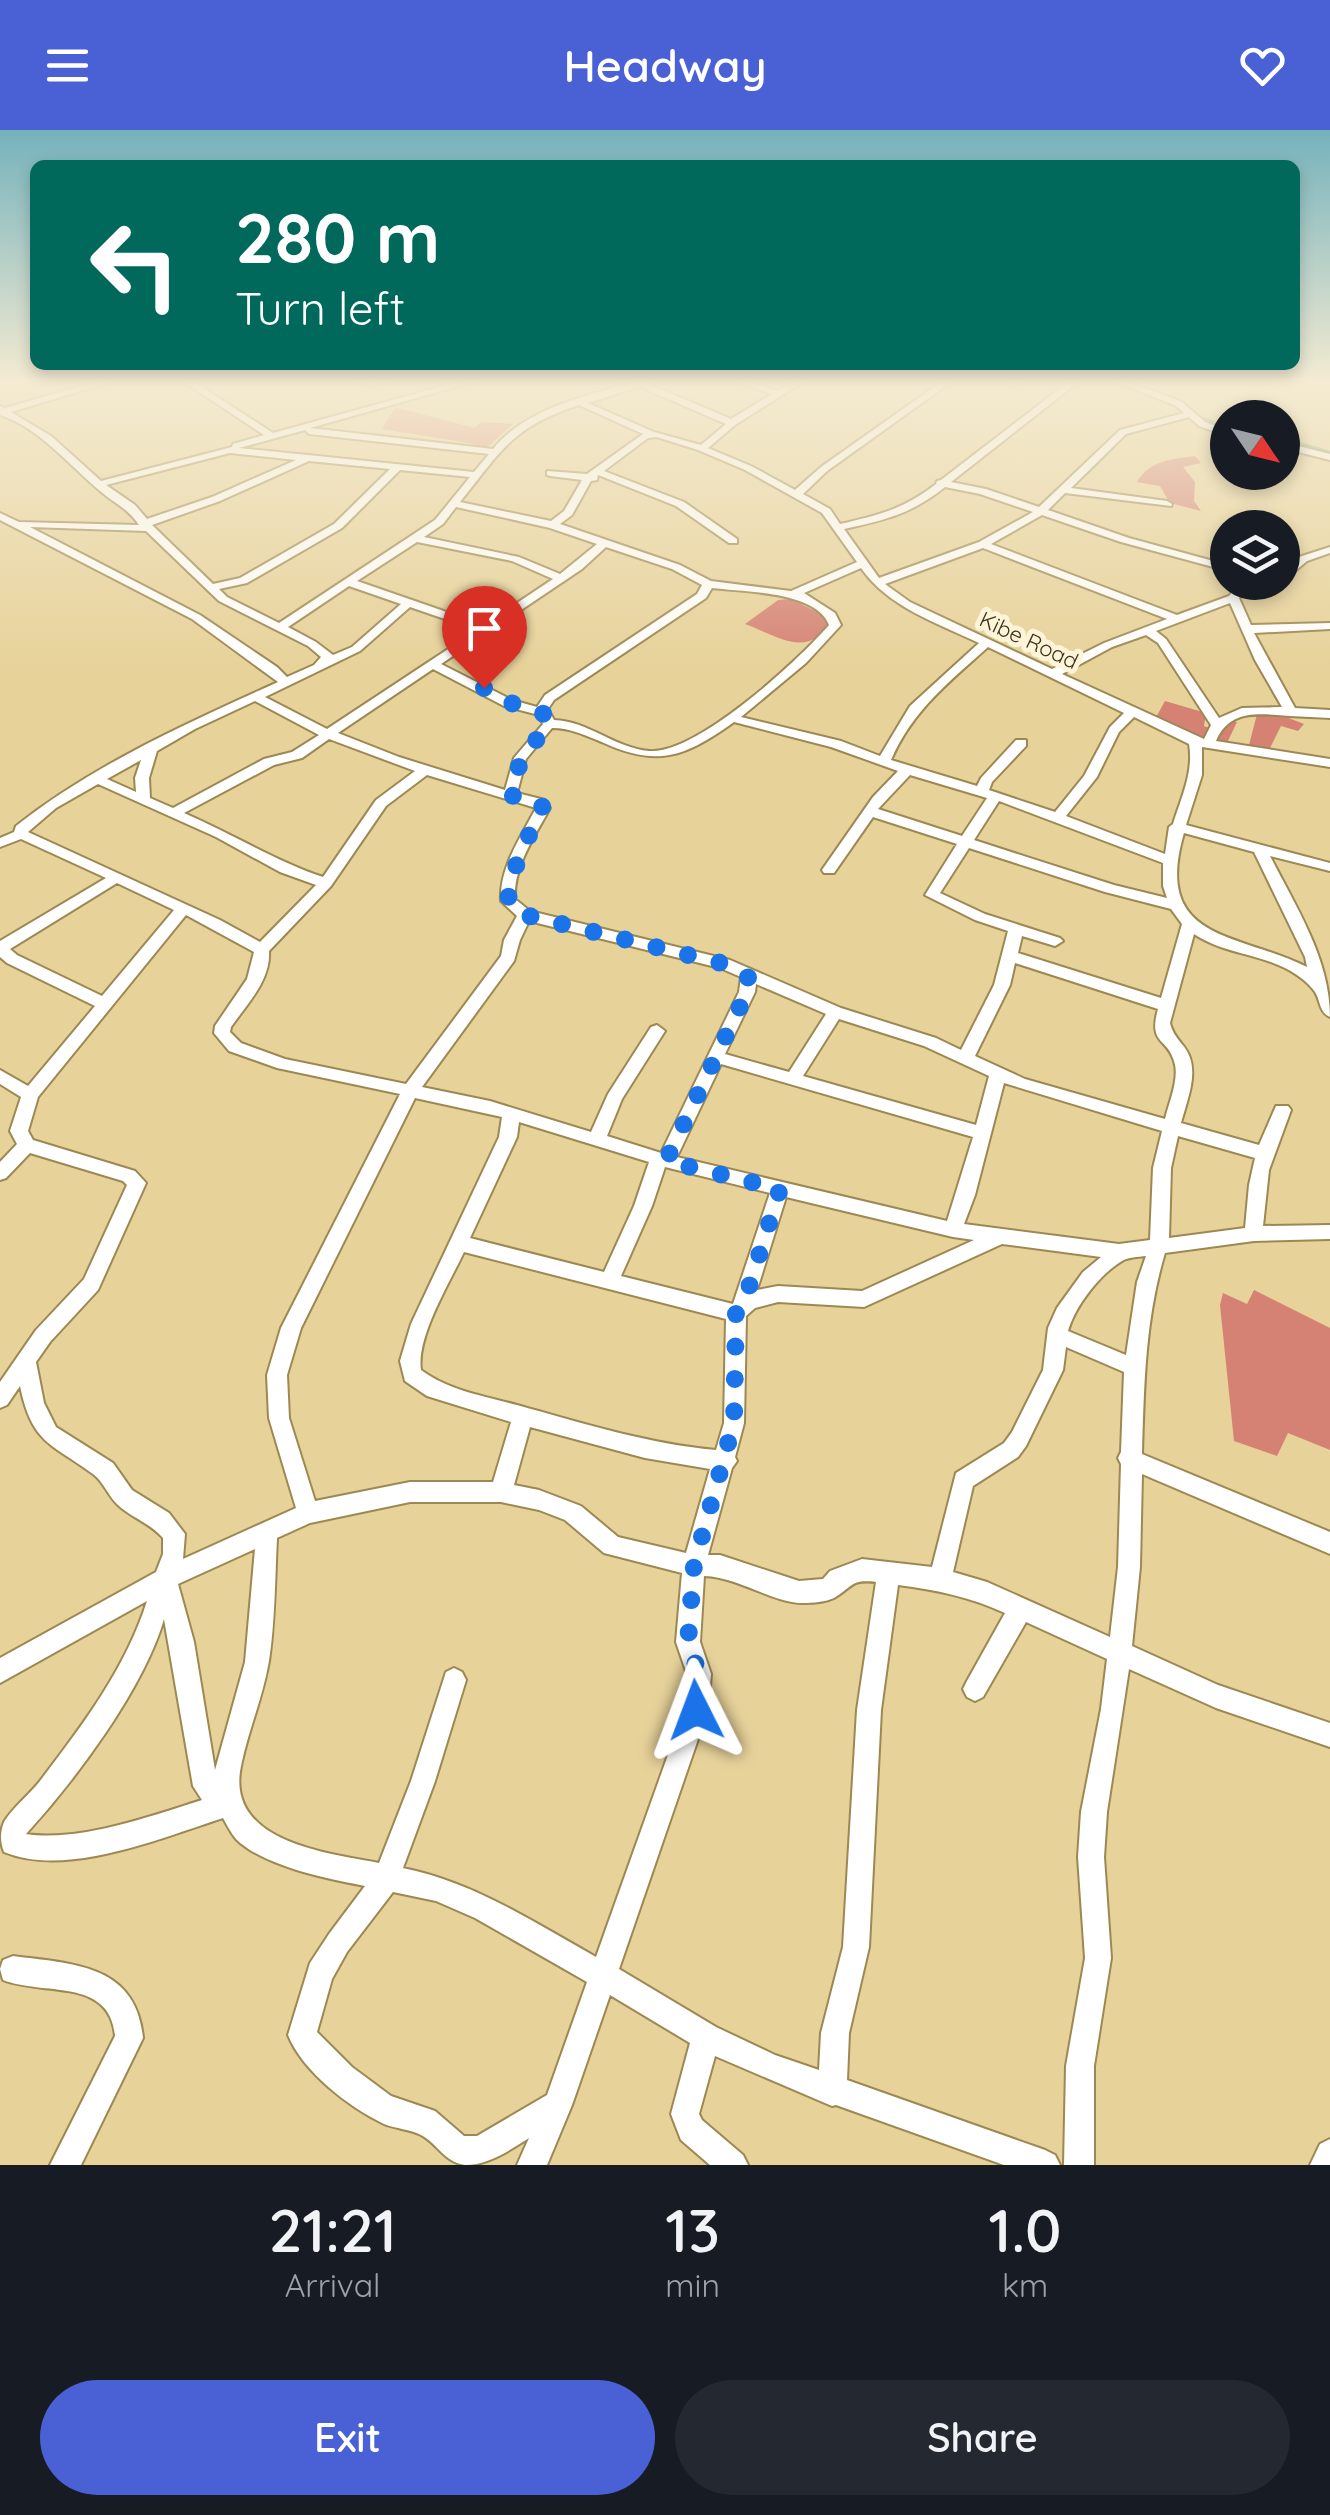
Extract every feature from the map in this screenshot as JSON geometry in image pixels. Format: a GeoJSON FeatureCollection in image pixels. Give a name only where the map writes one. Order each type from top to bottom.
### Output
{"type":"FeatureCollection","features":[{"type":"Feature","properties":{"kind":"street"},"geometry":{"type":"LineString","coordinates":[[90,475],[131,507],[210,588],[233,606],[323,652],[328,657],[325,663]]}},
{"type":"Feature","properties":{"kind":"street"},"geometry":{"type":"LineString","coordinates":[[100,484],[133,475]]}},
{"type":"Feature","properties":{"kind":"street"},"geometry":{"type":"LineString","coordinates":[[15,522],[146,526],[269,475]]}},
{"type":"Feature","properties":{"kind":"street"},"geometry":{"type":"LineString","coordinates":[[210,588],[252,577],[338,526],[390,475]]}},
{"type":"Feature","properties":{"kind":"street"},"geometry":{"type":"LineString","coordinates":[[280,627],[419,539],[455,504],[477,475]]}},
{"type":"Feature","properties":{"kind":"street"},"geometry":{"type":"LineString","coordinates":[[559,524],[596,475],[689,508],[733,541]]}},
{"type":"Feature","properties":{"kind":"street","name":"Kibe Road"},"geometry":{"type":"LineString","coordinates":[[757,475],[826,512],[877,582],[906,604],[1202,743],[1330,763]]}},
{"type":"Feature","properties":{"kind":"street"},"geometry":{"type":"LineString","coordinates":[[796,494],[817,475]]}},
{"type":"Feature","properties":{"kind":"street"},"geometry":{"type":"LineString","coordinates":[[839,527],[902,512],[955,475]]}},
{"type":"Feature","properties":{"kind":"street"},"geometry":{"type":"LineString","coordinates":[[877,582],[983,544],[1040,512],[1080,475]]}},
{"type":"Feature","properties":{"kind":"street"},"geometry":{"type":"LineString","coordinates":[[947,481],[1210,563]]}},
{"type":"Feature","properties":{"kind":"street"},"geometry":{"type":"LineString","coordinates":[[1065,490],[1168,504]]}},
{"type":"Feature","properties":{"kind":"street"},"geometry":{"type":"LineString","coordinates":[[434,666],[546,719],[654,756],[688,748],[732,718],[819,644],[835,625],[831,615],[796,593],[708,584],[676,567],[559,524],[455,504]]}},
{"type":"Feature","properties":{"kind":"street"},"geometry":{"type":"LineString","coordinates":[[0,516],[210,626],[286,683]]}},
{"type":"Feature","properties":{"kind":"street"},"geometry":{"type":"LineString","coordinates":[[419,539],[532,565],[554,572],[560,579]]}},
{"type":"Feature","properties":{"kind":"street"},"geometry":{"type":"LineString","coordinates":[[172,814],[269,762],[298,756],[328,732],[434,666],[483,628],[560,579],[604,543]]}},
{"type":"Feature","properties":{"kind":"street"},"geometry":{"type":"LineString","coordinates":[[983,544],[1165,620],[1180,620],[1233,600]]}},
{"type":"Feature","properties":{"kind":"street"},"geometry":{"type":"LineString","coordinates":[[1300,563],[1330,550]]}},
{"type":"Feature","properties":{"kind":"street"},"geometry":{"type":"LineString","coordinates":[[796,593],[863,563]]}},
{"type":"Feature","properties":{"kind":"street"},"geometry":{"type":"LineString","coordinates":[[351,582],[483,628]]}},
{"type":"Feature","properties":{"kind":"street"},"geometry":{"type":"LineString","coordinates":[[510,795],[520,758],[546,719],[543,704],[702,596],[708,584]]}},
{"type":"Feature","properties":{"kind":"street"},"geometry":{"type":"LineString","coordinates":[[0,843],[21,834],[31,818],[151,748],[356,649],[409,602]]}},
{"type":"Feature","properties":{"kind":"street"},"geometry":{"type":"LineString","coordinates":[[1231,603],[1292,712]]}},
{"type":"Feature","properties":{"kind":"street"},"geometry":{"type":"LineString","coordinates":[[1054,674],[1165,620]]}},
{"type":"Feature","properties":{"kind":"street"},"geometry":{"type":"LineString","coordinates":[[1245,627],[1258,630],[1330,626]]}},
{"type":"Feature","properties":{"kind":"street"},"geometry":{"type":"LineString","coordinates":[[1149,631],[1162,640],[1216,723]]}},
{"type":"Feature","properties":{"kind":"street"},"geometry":{"type":"LineString","coordinates":[[884,761],[905,717],[987,642]]}},
{"type":"Feature","properties":{"kind":"street"},"geometry":{"type":"LineString","coordinates":[[257,697],[424,772],[540,803],[543,808],[508,885],[508,902],[525,915],[725,964],[749,978],[835,1012],[912,1036],[998,1074],[1262,1153]]}},
{"type":"Feature","properties":{"kind":"street"},"geometry":{"type":"LineString","coordinates":[[1175,905],[1171,860],[1176,827],[1202,743],[1216,723],[1223,716],[1242,710],[1330,714]]}},
{"type":"Feature","properties":{"kind":"street"},"geometry":{"type":"LineString","coordinates":[[1059,816],[1090,777],[1114,730],[1133,711]]}},
{"type":"Feature","properties":{"kind":"street"},"geometry":{"type":"LineString","coordinates":[[732,718],[824,740],[907,770],[984,790],[1171,860]]}},
{"type":"Feature","properties":{"kind":"street"},"geometry":{"type":"LineString","coordinates":[[1021,742],[984,790],[966,841],[932,895],[963,911],[1055,941]]}},
{"type":"Feature","properties":{"kind":"street"},"geometry":{"type":"LineString","coordinates":[[144,801],[142,778],[151,748]]}},
{"type":"Feature","properties":{"kind":"street"},"geometry":{"type":"LineString","coordinates":[[830,870],[870,811],[907,770]]}},
{"type":"Feature","properties":{"kind":"street"},"geometry":{"type":"LineString","coordinates":[[261,950],[326,883],[381,802],[424,772]]}},
{"type":"Feature","properties":{"kind":"street"},"geometry":{"type":"LineString","coordinates":[[97,778],[221,834],[286,869],[326,883]]}},
{"type":"Feature","properties":{"kind":"street"},"geometry":{"type":"LineString","coordinates":[[870,811],[1110,889],[1175,905],[1190,922],[1229,944],[1284,963],[1322,988]]}},
{"type":"Feature","properties":{"kind":"street"},"geometry":{"type":"LineString","coordinates":[[1176,827],[1330,867]]}},
{"type":"Feature","properties":{"kind":"street"},"geometry":{"type":"LineString","coordinates":[[21,834],[183,908],[261,950]]}},
{"type":"Feature","properties":{"kind":"street"},"geometry":{"type":"LineString","coordinates":[[1261,851],[1313,957],[1330,1012]]}},
{"type":"Feature","properties":{"kind":"street"},"geometry":{"type":"LineString","coordinates":[[105,1004],[12,959],[0,948],[116,878]]}},
{"type":"Feature","properties":{"kind":"street"},"geometry":{"type":"LineString","coordinates":[[0,1399],[43,1336],[92,1284],[136,1183],[129,1176],[27,1144],[19,1132],[30,1095],[183,908]]}},
{"type":"Feature","properties":{"kind":"street"},"geometry":{"type":"LineString","coordinates":[[308,1513],[278,1418],[277,1374],[290,1328],[410,1090],[502,968],[525,915]]}},
{"type":"Feature","properties":{"kind":"street"},"geometry":{"type":"LineString","coordinates":[[1078,2165],[1080,2066],[1098,1958],[1090,1857],[1114,1710],[1128,1567],[1134,1367],[1147,1282],[1158,1244],[1162,1168],[1184,1062],[1161,1030],[1190,922]]}},
{"type":"Feature","properties":{"kind":"street"},"geometry":{"type":"LineString","coordinates":[[966,1059],[990,1014],[1016,929]]}},
{"type":"Feature","properties":{"kind":"street"},"geometry":{"type":"LineString","coordinates":[[261,950],[263,960],[258,974],[222,1033],[228,1043],[284,1064],[512,1114],[662,1160],[997,1238],[1119,1252],[1254,1234],[1330,1232]]}},
{"type":"Feature","properties":{"kind":"street"},"geometry":{"type":"LineString","coordinates":[[1010,956],[1168,1006]]}},
{"type":"Feature","properties":{"kind":"street"},"geometry":{"type":"LineString","coordinates":[[610,1280],[662,1160],[747,992],[749,978]]}},
{"type":"Feature","properties":{"kind":"street"},"geometry":{"type":"LineString","coordinates":[[792,1081],[835,1012]]}},
{"type":"Feature","properties":{"kind":"street"},"geometry":{"type":"LineString","coordinates":[[597,1140],[614,1098],[657,1031]]}},
{"type":"Feature","properties":{"kind":"street"},"geometry":{"type":"LineString","coordinates":[[715,1057],[983,1134]]}},
{"type":"Feature","properties":{"kind":"street"},"geometry":{"type":"LineString","coordinates":[[952,1230],[998,1074]]}},
{"type":"Feature","properties":{"kind":"street"},"geometry":{"type":"LineString","coordinates":[[0,1076],[30,1095]]}},
{"type":"Feature","properties":{"kind":"street"},"geometry":{"type":"LineString","coordinates":[[1254,1234],[1255,1184],[1262,1153],[1282,1110]]}},
{"type":"Feature","properties":{"kind":"street"},"geometry":{"type":"LineString","coordinates":[[512,1114],[508,1136],[416,1334],[410,1361],[412,1375],[442,1393],[654,1453],[726,1461]]}},
{"type":"Feature","properties":{"kind":"street"},"geometry":{"type":"LineString","coordinates":[[508,1136],[536,1122]]}},
{"type":"Feature","properties":{"kind":"street"},"geometry":{"type":"LineString","coordinates":[[0,1174],[27,1144]]}},
{"type":"Feature","properties":{"kind":"street"},"geometry":{"type":"LineString","coordinates":[[532,2165],[558,2105],[696,1710],[699,1674],[688,1642],[694,1565],[734,1422],[740,1308],[780,1189]]}},
{"type":"Feature","properties":{"kind":"street"},"geometry":{"type":"LineString","coordinates":[[460,1242],[740,1308],[762,1295],[864,1300],[997,1238]]}},
{"type":"Feature","properties":{"kind":"street"},"geometry":{"type":"LineString","coordinates":[[940,1579],[958,1490],[970,1473],[998,1459],[1020,1439],[1053,1370],[1060,1321],[1080,1290],[1119,1252]]}},
{"type":"Feature","properties":{"kind":"street"},"geometry":{"type":"LineString","coordinates":[[1057,1335],[1134,1367]]}},
{"type":"Feature","properties":{"kind":"street"},"geometry":{"type":"LineString","coordinates":[[26,1362],[34,1403],[49,1434],[105,1470],[124,1498],[162,1520],[174,1534],[174,1554],[149,1631],[126,1679],[47,1792],[14,1830],[12,1843],[39,1851],[76,1845],[228,1804]]}},
{"type":"Feature","properties":{"kind":"street"},"geometry":{"type":"LineString","coordinates":[[502,1492],[523,1416]]}},
{"type":"Feature","properties":{"kind":"street"},"geometry":{"type":"LineString","coordinates":[[1129,1458],[1330,1543]]}},
{"type":"Feature","properties":{"kind":"street"},"geometry":{"type":"LineString","coordinates":[[0,1671],[165,1579],[308,1513],[410,1492],[502,1492],[564,1508],[612,1546],[694,1565],[720,1566],[798,1592],[828,1589],[838,1579],[862,1570],[940,1579],[978,1590],[1216,1696],[1330,1736]]}},
{"type":"Feature","properties":{"kind":"street"},"geometry":{"type":"LineString","coordinates":[[228,1804],[232,1745],[257,1662],[267,1531]]}},
{"type":"Feature","properties":{"kind":"street"},"geometry":{"type":"LineString","coordinates":[[832,2092],[835,2033],[856,1947],[870,1710],[889,1571]]}},
{"type":"Feature","properties":{"kind":"street"},"geometry":{"type":"LineString","coordinates":[[165,1579],[182,1642],[206,1786],[228,1804],[244,1829],[309,1862],[386,1881],[436,1888],[602,1974],[706,2037],[832,2092],[1045,2165]]}},
{"type":"Feature","properties":{"kind":"street"},"geometry":{"type":"LineString","coordinates":[[975,1689],[1020,1610]]}},
{"type":"Feature","properties":{"kind":"street"},"geometry":{"type":"LineString","coordinates":[[454,1680],[423,1781],[386,1881],[320,1973],[302,2035],[311,2050],[394,2114],[427,2121],[452,2148],[466,2152],[480,2151],[558,2105]]}},
{"type":"Feature","properties":{"kind":"street"},"geometry":{"type":"LineString","coordinates":[[13,1970],[84,1981],[108,1990],[124,2006],[130,2020],[128,2038],[65,2165]]}},
{"type":"Feature","properties":{"kind":"street"},"geometry":{"type":"LineString","coordinates":[[706,2037],[685,2114],[691,2130],[733,2165]]}},
{"type":"Feature","properties":{"kind":"street"},"geometry":{"type":"LineString","coordinates":[[1325,2165],[1330,2154]]}},
{"type":"Feature","properties":{"kind":"shaded area"},"geometry":{"type":"Polygon","coordinates":[[[1142,475],[1189,475],[1195,482],[1194,501],[1201,511],[1170,503],[1160,486],[1137,482],[1142,475]]]}},
{"type":"Feature","properties":{"kind":"shaded area"},"geometry":{"type":"Polygon","coordinates":[[[791,599],[833,620],[814,639],[803,642],[782,639],[745,624],[778,600],[791,599]]]}},
{"type":"Feature","properties":{"kind":"shaded area"},"geometry":{"type":"Polygon","coordinates":[[[1165,701],[1206,713],[1204,726],[1217,731],[1225,719],[1237,722],[1227,743],[1195,739],[1154,721],[1165,701]]]}},
{"type":"Feature","properties":{"kind":"shaded area"},"geometry":{"type":"Polygon","coordinates":[[[1257,714],[1281,715],[1304,724],[1298,731],[1281,726],[1270,748],[1249,745],[1257,714]]]}},
{"type":"Feature","properties":{"kind":"shaded area"},"geometry":{"type":"Polygon","coordinates":[[[1254,1290],[1330,1328],[1330,1450],[1288,1433],[1277,1456],[1234,1441],[1220,1305],[1223,1293],[1247,1304],[1254,1290]]]}},
{"type":"Feature","properties":{"kind":"route"},"geometry":{"type":"LineString","coordinates":[[484,688],[508,702],[544,714],[549,724],[520,758],[513,780],[510,795],[540,803],[543,808],[508,885],[508,902],[525,915],[725,964],[749,978],[747,992],[666,1161],[780,1189],[744,1303],[736,1313],[734,1422],[694,1565],[688,1642],[699,1674],[696,1710]]}}]}
